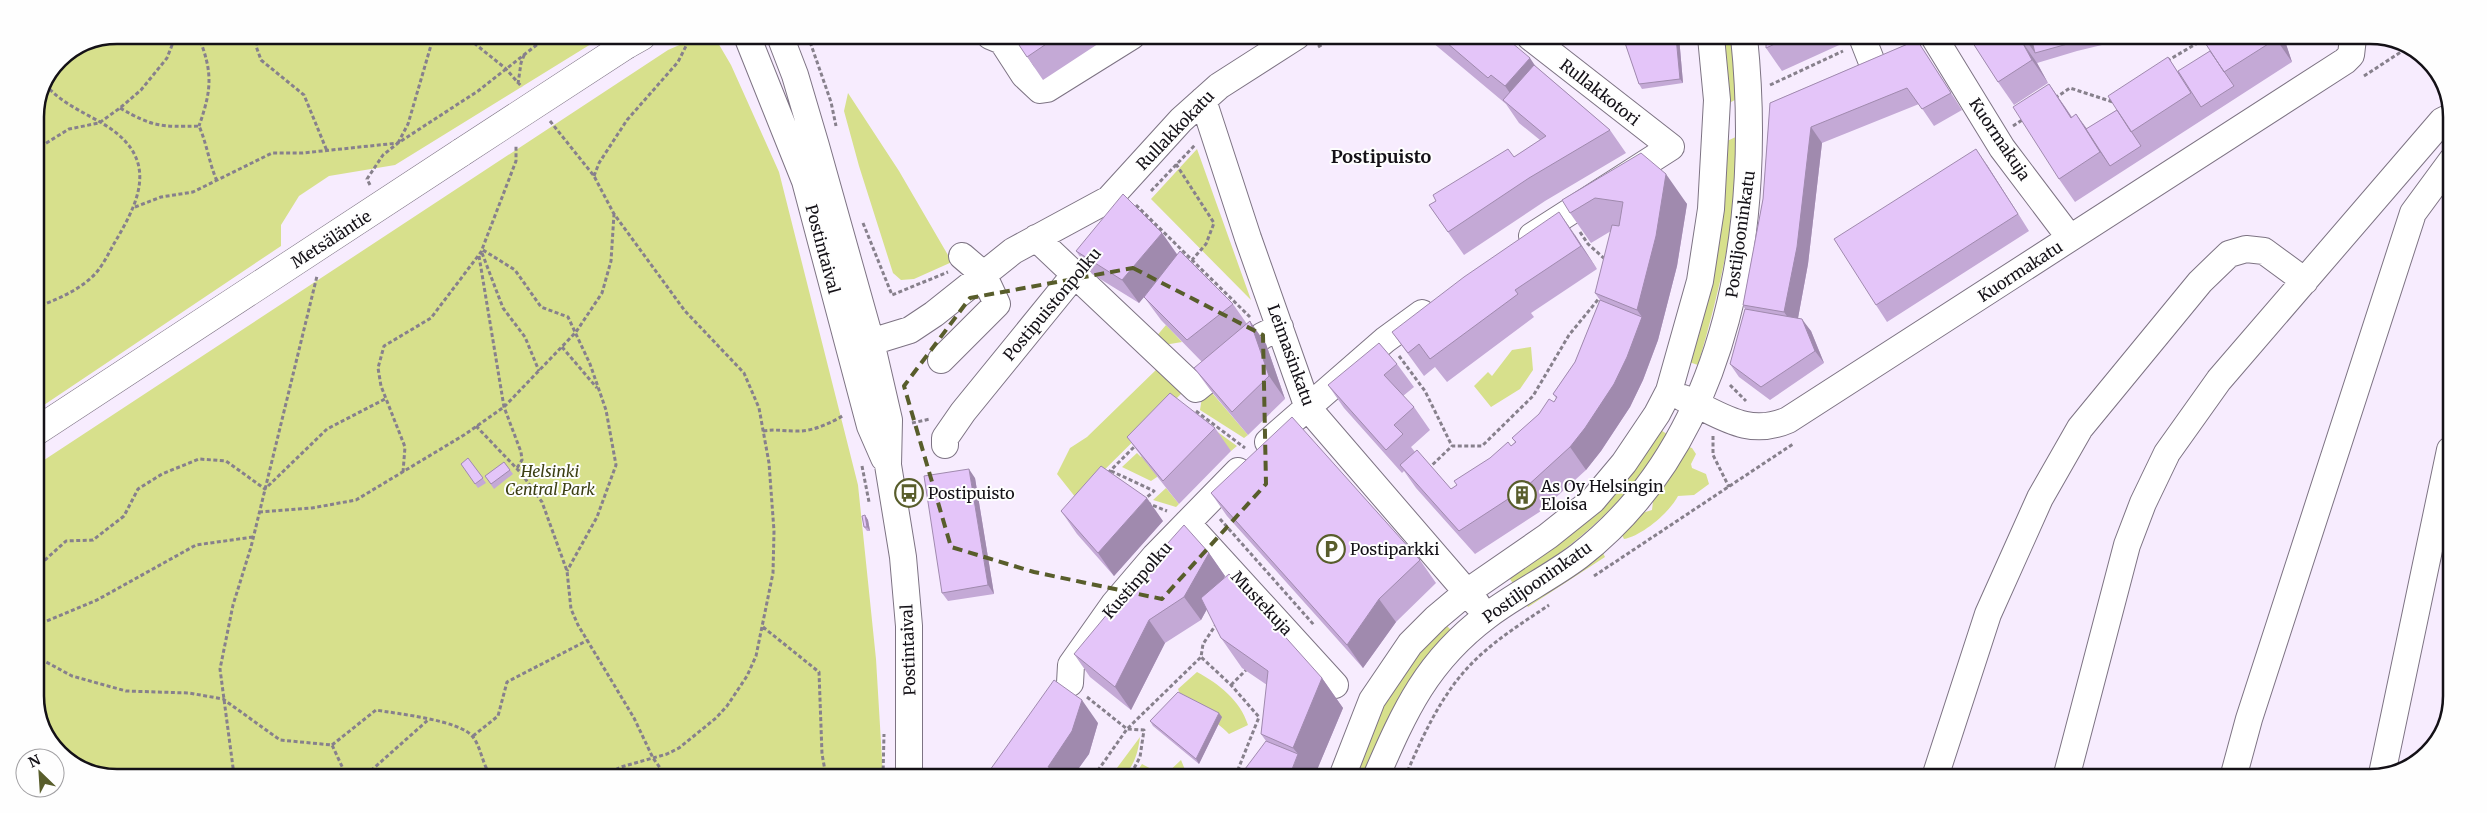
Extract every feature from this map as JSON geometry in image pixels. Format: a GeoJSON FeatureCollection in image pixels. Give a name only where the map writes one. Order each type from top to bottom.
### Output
{"type":"FeatureCollection","features":[{"type":"Feature","properties":{"kind":"main road","name":"Metsäläntie"},"geometry":{"type":"LineString","coordinates":[[44,426],[625,44]]}},
{"type":"Feature","properties":{"kind":"street","name":"Postintaival"},"geometry":{"type":"LineString","coordinates":[[738,44],[805,181],[860,343],[880,376],[888,420],[888,465],[903,558],[909,626],[909,769]]}},
{"type":"Feature","properties":{"kind":"street","name":"Postintaival"},"geometry":{"type":"LineString","coordinates":[[783,44],[814,137],[860,343],[870,426],[888,465]]}},
{"type":"Feature","properties":{"kind":"street"},"geometry":{"type":"LineString","coordinates":[[1002,44],[1024,75],[1040,90],[1047,89],[1119,44]]}},
{"type":"Feature","properties":{"kind":"street","name":"Rullakkokatu"},"geometry":{"type":"LineString","coordinates":[[860,343],[910,330],[934,314],[971,264],[1013,251],[1036,238],[1120,205],[1181,120],[1219,86],[1284,44]]}},
{"type":"Feature","properties":{"kind":"street","name":"Rullakkotori"},"geometry":{"type":"LineString","coordinates":[[1539,44],[1671,148],[1567,214]]}},
{"type":"Feature","properties":{"kind":"street","name":"Postiljooninkatu"},"geometry":{"type":"LineString","coordinates":[[1345,769],[1372,700],[1390,672],[1417,637],[1467,592],[1548,536],[1593,500],[1641,438],[1668,391],[1700,280],[1711,209],[1717,100],[1712,44]]}},
{"type":"Feature","properties":{"kind":"street","name":"Postiljooninkatu"},"geometry":{"type":"LineString","coordinates":[[1380,769],[1412,697],[1431,670],[1454,645],[1487,616],[1579,556],[1612,526],[1644,492],[1668,458],[1698,404],[1730,307],[1742,234],[1749,170],[1763,101],[1746,44]]}},
{"type":"Feature","properties":{"kind":"street"},"geometry":{"type":"LineString","coordinates":[[1846,72],[1866,47],[1892,44]]}},
{"type":"Feature","properties":{"kind":"street","name":"Kuormakuja"},"geometry":{"type":"LineString","coordinates":[[1919,44],[1996,138],[2070,238]]}},
{"type":"Feature","properties":{"kind":"street","name":"Kuormakatu"},"geometry":{"type":"LineString","coordinates":[[1668,391],[1698,404],[1715,414],[1748,427],[1778,424],[1788,420],[2336,67],[2351,55],[2353,44]]}},
{"type":"Feature","properties":{"kind":"street","name":"Leimasinkatu"},"geometry":{"type":"LineString","coordinates":[[1203,100],[1273,330],[1308,408],[1487,616]]}},
{"type":"Feature","properties":{"kind":"street"},"geometry":{"type":"LineString","coordinates":[[2068,769],[2126,545],[2143,503],[2167,454],[2219,380],[2443,120]]}},
{"type":"Feature","properties":{"kind":"street"},"geometry":{"type":"LineString","coordinates":[[2235,769],[2249,719],[2413,213],[2443,172]]}},
{"type":"Feature","properties":{"kind":"street"},"geometry":{"type":"LineString","coordinates":[[1512,248],[1567,214]]}},
{"type":"Feature","properties":{"kind":"street"},"geometry":{"type":"LineString","coordinates":[[1036,238],[1076,273],[1196,388],[1273,330]]}},
{"type":"Feature","properties":{"kind":"street"},"geometry":{"type":"LineString","coordinates":[[1938,769],[1988,614],[2040,498],[2080,428],[2200,282],[2229,254],[2246,249],[2264,251],[2305,281]]}},
{"type":"Feature","properties":{"kind":"street"},"geometry":{"type":"LineString","coordinates":[[941,360],[997,304],[971,264]]}},
{"type":"Feature","properties":{"kind":"street","name":"Postipuistonpolku"},"geometry":{"type":"LineString","coordinates":[[945,445],[945,438],[963,412],[1076,273]]}},
{"type":"Feature","properties":{"kind":"street","name":"Kustinpolku"},"geometry":{"type":"LineString","coordinates":[[1070,684],[1071,666],[1090,635],[1155,556],[1193,529],[1253,456],[1385,340],[1441,299]]}},
{"type":"Feature","properties":{"kind":"street"},"geometry":{"type":"LineString","coordinates":[[2383,768],[2443,483]]}},
{"type":"Feature","properties":{"kind":"street","name":"Mustekuja"},"geometry":{"type":"LineString","coordinates":[[1193,529],[1335,685]]}},
{"type":"Feature","properties":{"kind":"path"},"geometry":{"type":"LineString","coordinates":[[44,144],[69,129],[99,123],[120,108],[141,90],[167,58],[172,44]]}},
{"type":"Feature","properties":{"kind":"path"},"geometry":{"type":"LineString","coordinates":[[202,44],[207,58],[210,95],[199,126],[208,146],[211,167],[217,181]]}},
{"type":"Feature","properties":{"kind":"path"},"geometry":{"type":"LineString","coordinates":[[256,44],[261,60],[304,95],[327,150]]}},
{"type":"Feature","properties":{"kind":"path"},"geometry":{"type":"LineString","coordinates":[[398,143],[408,124],[431,44]]}},
{"type":"Feature","properties":{"kind":"path"},"geometry":{"type":"LineString","coordinates":[[475,44],[505,68],[518,83]]}},
{"type":"Feature","properties":{"kind":"path"},"geometry":{"type":"LineString","coordinates":[[381,206],[367,179],[383,155],[398,143],[442,116],[537,44]]}},
{"type":"Feature","properties":{"kind":"path"},"geometry":{"type":"LineString","coordinates":[[594,176],[599,164],[627,120],[678,62],[686,44]]}},
{"type":"Feature","properties":{"kind":"path"},"geometry":{"type":"LineString","coordinates":[[2161,66],[2176,54],[2195,44]]}},
{"type":"Feature","properties":{"kind":"path"},"geometry":{"type":"LineString","coordinates":[[1763,101],[1866,47]]}},
{"type":"Feature","properties":{"kind":"path"},"geometry":{"type":"LineString","coordinates":[[2357,80],[2402,51]]}},
{"type":"Feature","properties":{"kind":"path"},"geometry":{"type":"LineString","coordinates":[[518,93],[521,63],[525,53]]}},
{"type":"Feature","properties":{"kind":"path"},"geometry":{"type":"LineString","coordinates":[[44,304],[67,294],[91,278],[99,270],[134,208],[140,180],[136,160],[126,142],[118,134],[61,98],[49,88]]}},
{"type":"Feature","properties":{"kind":"path"},"geometry":{"type":"LineString","coordinates":[[2054,99],[2070,88],[2116,103],[2124,97]]}},
{"type":"Feature","properties":{"kind":"path"},"geometry":{"type":"LineString","coordinates":[[120,108],[145,122],[165,127],[199,126]]}},
{"type":"Feature","properties":{"kind":"path"},"geometry":{"type":"LineString","coordinates":[[1996,138],[2029,116]]}},
{"type":"Feature","properties":{"kind":"path"},"geometry":{"type":"LineString","coordinates":[[1150,192],[1211,127]]}},
{"type":"Feature","properties":{"kind":"path"},"geometry":{"type":"LineString","coordinates":[[558,132],[594,176],[614,214],[685,311],[744,373],[757,402],[769,463],[774,531],[773,573],[756,656],[727,706],[702,731],[679,748],[616,769]]}},
{"type":"Feature","properties":{"kind":"path"},"geometry":{"type":"LineString","coordinates":[[404,472],[405,447],[385,399],[378,368],[384,346],[432,318],[481,253],[516,161],[516,142]]}},
{"type":"Feature","properties":{"kind":"path"},"geometry":{"type":"LineString","coordinates":[[134,208],[161,197],[193,192],[272,153],[398,143]]}},
{"type":"Feature","properties":{"kind":"path"},"geometry":{"type":"LineString","coordinates":[[1176,164],[1214,223],[1206,244],[1186,266]]}},
{"type":"Feature","properties":{"kind":"path"},"geometry":{"type":"LineString","coordinates":[[1136,205],[1143,198]]}},
{"type":"Feature","properties":{"kind":"path"},"geometry":{"type":"LineString","coordinates":[[1120,205],[1136,205],[1192,260],[1273,330]]}},
{"type":"Feature","properties":{"kind":"path"},"geometry":{"type":"LineString","coordinates":[[259,512],[312,508],[356,500],[404,472],[504,407],[576,332],[602,293],[611,261],[614,214]]}},
{"type":"Feature","properties":{"kind":"path"},"geometry":{"type":"LineString","coordinates":[[1567,214],[1588,244],[1614,266]]}},
{"type":"Feature","properties":{"kind":"path"},"geometry":{"type":"LineString","coordinates":[[481,253],[516,270],[541,307],[568,317],[576,332],[606,410],[616,465],[597,516],[567,572]]}},
{"type":"Feature","properties":{"kind":"path"},"geometry":{"type":"LineString","coordinates":[[481,253],[503,308],[525,338],[539,371]]}},
{"type":"Feature","properties":{"kind":"path"},"geometry":{"type":"LineString","coordinates":[[481,253],[504,407],[521,452],[522,460],[517,468]]}},
{"type":"Feature","properties":{"kind":"path"},"geometry":{"type":"LineString","coordinates":[[892,295],[971,264]]}},
{"type":"Feature","properties":{"kind":"path"},"geometry":{"type":"LineString","coordinates":[[233,769],[220,670],[233,605],[254,538],[318,271]]}},
{"type":"Feature","properties":{"kind":"path"},"geometry":{"type":"LineString","coordinates":[[1421,476],[1452,446],[1482,446],[1533,396],[1569,335],[1589,313],[1606,289]]}},
{"type":"Feature","properties":{"kind":"path"},"geometry":{"type":"LineString","coordinates":[[562,347],[600,391]]}},
{"type":"Feature","properties":{"kind":"path"},"geometry":{"type":"LineString","coordinates":[[1396,352],[1425,391],[1452,446]]}},
{"type":"Feature","properties":{"kind":"path"},"geometry":{"type":"LineString","coordinates":[[1196,388],[1181,400],[1240,443],[1253,456]]}},
{"type":"Feature","properties":{"kind":"path"},"geometry":{"type":"LineString","coordinates":[[265,489],[327,429],[385,399]]}},
{"type":"Feature","properties":{"kind":"path"},"geometry":{"type":"LineString","coordinates":[[763,431],[782,428],[796,432],[830,424],[849,412]]}},
{"type":"Feature","properties":{"kind":"path"},"geometry":{"type":"LineString","coordinates":[[476,426],[517,468],[542,502],[567,572],[571,609],[634,718],[653,758],[661,769]]}},
{"type":"Feature","properties":{"kind":"path"},"geometry":{"type":"LineString","coordinates":[[1590,578],[1798,441]]}},
{"type":"Feature","properties":{"kind":"path"},"geometry":{"type":"LineString","coordinates":[[1104,477],[1139,442]]}},
{"type":"Feature","properties":{"kind":"path"},"geometry":{"type":"LineString","coordinates":[[860,457],[870,507]]}},
{"type":"Feature","properties":{"kind":"path"},"geometry":{"type":"LineString","coordinates":[[44,560],[66,541],[93,540],[124,516],[138,489],[162,474],[199,459],[226,461],[265,489]]}},
{"type":"Feature","properties":{"kind":"path"},"geometry":{"type":"LineString","coordinates":[[1111,470],[1154,491],[1142,501],[1170,513],[1193,529],[1218,517],[1320,632]]}},
{"type":"Feature","properties":{"kind":"path"},"geometry":{"type":"LineString","coordinates":[[44,622],[97,600],[196,544],[254,538]]}},
{"type":"Feature","properties":{"kind":"path"},"geometry":{"type":"LineString","coordinates":[[1409,769],[1436,710],[1464,672],[1484,652],[1550,605]]}},
{"type":"Feature","properties":{"kind":"path"},"geometry":{"type":"LineString","coordinates":[[1099,769],[1127,729],[1200,657],[1203,644],[1217,622]]}},
{"type":"Feature","properties":{"kind":"path"},"geometry":{"type":"LineString","coordinates":[[763,627],[819,672],[822,754],[825,769]]}},
{"type":"Feature","properties":{"kind":"path"},"geometry":{"type":"LineString","coordinates":[[473,736],[498,716],[506,682],[588,640]]}},
{"type":"Feature","properties":{"kind":"path"},"geometry":{"type":"LineString","coordinates":[[1200,657],[1231,685],[1259,717]]}},
{"type":"Feature","properties":{"kind":"path"},"geometry":{"type":"LineString","coordinates":[[44,661],[72,676],[126,691],[189,693],[223,698],[280,740],[332,745],[376,710],[449,723],[473,736],[486,769]]}},
{"type":"Feature","properties":{"kind":"path"},"geometry":{"type":"LineString","coordinates":[[1231,685],[1246,670]]}},
{"type":"Feature","properties":{"kind":"path"},"geometry":{"type":"LineString","coordinates":[[1070,684],[1127,729],[1144,730],[1140,757],[1134,769]]}},
{"type":"Feature","properties":{"kind":"path"},"geometry":{"type":"LineString","coordinates":[[1259,717],[1268,716]]}},
{"type":"Feature","properties":{"kind":"path"},"geometry":{"type":"LineString","coordinates":[[1237,769],[1259,717]]}},
{"type":"Feature","properties":{"kind":"path"},"geometry":{"type":"LineString","coordinates":[[374,769],[428,720]]}},
{"type":"Feature","properties":{"kind":"path"},"geometry":{"type":"LineString","coordinates":[[883,769],[884,726]]}},
{"type":"Feature","properties":{"kind":"path"},"geometry":{"type":"LineString","coordinates":[[332,745],[343,769]]}},
{"type":"Feature","properties":{"kind":"highlighted area"},"geometry":{"type":"Polygon","coordinates":[[[1133,268],[1263,335],[1266,484],[1162,599],[1034,572],[951,547],[904,386],[970,298],[1133,268]]]}},
{"type":"Feature","properties":{"kind":"green space"},"geometry":{"type":"Polygon","coordinates":[[[116,44],[591,44],[395,165],[329,176],[299,196],[281,225],[281,246],[44,405],[45,102],[56,76],[76,56],[102,45],[116,44]]]}},
{"type":"Feature","properties":{"kind":"green space","name":"Helsinki Central Park"},"geometry":{"type":"Polygon","coordinates":[[[682,44],[719,44],[731,65],[779,172],[858,485],[876,659],[883,769],[107,769],[89,764],[68,751],[59,741],[53,733],[45,711],[44,460],[668,50],[682,44]]]}},
{"type":"Feature","properties":{"kind":"green space"},"geometry":{"type":"Polygon","coordinates":[[[1721,44],[1732,44],[1737,99],[1727,104],[1721,44]]]}},
{"type":"Feature","properties":{"kind":"green space"},"geometry":{"type":"Polygon","coordinates":[[[848,93],[899,171],[952,262],[914,279],[901,280],[893,273],[859,166],[844,111],[848,93]]]}},
{"type":"Feature","properties":{"kind":"green space"},"geometry":{"type":"Polygon","coordinates":[[[1738,136],[1737,174],[1729,240],[1715,303],[1698,365],[1689,362],[1727,141],[1738,136]]]}},
{"type":"Feature","properties":{"kind":"green space"},"geometry":{"type":"Polygon","coordinates":[[[1197,149],[1251,300],[1151,199],[1197,149]]]}},
{"type":"Feature","properties":{"kind":"green space"},"geometry":{"type":"Polygon","coordinates":[[[1166,325],[1182,342],[1164,345],[1155,338],[1166,325]]]}},
{"type":"Feature","properties":{"kind":"green space"},"geometry":{"type":"Polygon","coordinates":[[[1531,347],[1533,370],[1520,389],[1491,407],[1474,386],[1488,372],[1492,376],[1512,350],[1531,347]]]}},
{"type":"Feature","properties":{"kind":"green space"},"geometry":{"type":"Polygon","coordinates":[[[1159,367],[1186,389],[1076,498],[1057,474],[1070,448],[1087,437],[1159,367]]]}},
{"type":"Feature","properties":{"kind":"green space"},"geometry":{"type":"Polygon","coordinates":[[[1207,387],[1248,435],[1244,438],[1200,410],[1203,391],[1207,387]]]}},
{"type":"Feature","properties":{"kind":"green space"},"geometry":{"type":"Polygon","coordinates":[[[1187,410],[1237,446],[1231,451],[1187,417],[1157,477],[1151,481],[1122,467],[1137,453],[1141,457],[1187,410]]]}},
{"type":"Feature","properties":{"kind":"green space"},"geometry":{"type":"Polygon","coordinates":[[[1659,429],[1667,434],[1636,480],[1619,500],[1560,553],[1514,585],[1508,576],[1659,429]]]}},
{"type":"Feature","properties":{"kind":"green space"},"geometry":{"type":"Polygon","coordinates":[[[1689,447],[1696,454],[1691,464],[1692,468],[1706,474],[1709,484],[1694,495],[1678,496],[1669,509],[1655,522],[1639,533],[1624,539],[1621,533],[1642,513],[1652,510],[1653,501],[1689,447]]]}},
{"type":"Feature","properties":{"kind":"green space"},"geometry":{"type":"Polygon","coordinates":[[[1166,488],[1179,504],[1176,507],[1153,500],[1166,488]]]}},
{"type":"Feature","properties":{"kind":"green space"},"geometry":{"type":"Polygon","coordinates":[[[1601,549],[1605,557],[1528,607],[1524,602],[1601,549]]]}},
{"type":"Feature","properties":{"kind":"green space"},"geometry":{"type":"Polygon","coordinates":[[[1444,623],[1452,631],[1428,655],[1397,700],[1367,769],[1355,769],[1383,705],[1399,677],[1444,623]]]}},
{"type":"Feature","properties":{"kind":"green space"},"geometry":{"type":"Polygon","coordinates":[[[1197,672],[1221,687],[1234,700],[1248,725],[1229,734],[1193,707],[1181,695],[1178,689],[1197,672]]]}},
{"type":"Feature","properties":{"kind":"green space"},"geometry":{"type":"Polygon","coordinates":[[[1140,737],[1131,767],[1130,769],[1116,769],[1140,737]]]}},
{"type":"Feature","properties":{"kind":"green space"},"geometry":{"type":"Polygon","coordinates":[[[1181,760],[1185,769],[1171,769],[1181,760]]]}},
{"type":"Feature","properties":{"kind":"green space"},"geometry":{"type":"Polygon","coordinates":[[[1142,764],[1151,769],[1139,769],[1142,764]]]}},
{"type":"Feature","properties":{"kind":"building"},"geometry":{"type":"Polygon","coordinates":[[[1018,44],[1046,44],[1027,57],[1018,44]]]}},
{"type":"Feature","properties":{"kind":"building"},"geometry":{"type":"Polygon","coordinates":[[[1448,44],[1513,44],[1530,58],[1505,86],[1491,75],[1488,78],[1448,44]]]}},
{"type":"Feature","properties":{"kind":"building"},"geometry":{"type":"Polygon","coordinates":[[[1625,44],[1677,44],[1680,79],[1639,84],[1625,44]]]}},
{"type":"Feature","properties":{"kind":"building"},"geometry":{"type":"Polygon","coordinates":[[[1766,44],[1775,44],[1766,48],[1766,44]]]}},
{"type":"Feature","properties":{"kind":"building"},"geometry":{"type":"Polygon","coordinates":[[[1908,44],[1920,44],[1951,93],[1922,109],[1907,88],[1811,127],[1797,247],[1784,312],[1743,305],[1763,199],[1770,103],[1908,44]]]}},
{"type":"Feature","properties":{"kind":"building"},"geometry":{"type":"Polygon","coordinates":[[[1974,44],[2023,44],[2032,60],[1998,82],[1974,44]]]}},
{"type":"Feature","properties":{"kind":"building"},"geometry":{"type":"Polygon","coordinates":[[[2033,44],[2067,44],[2035,53],[2033,44]]]}},
{"type":"Feature","properties":{"kind":"building"},"geometry":{"type":"Polygon","coordinates":[[[2206,44],[2268,44],[2224,72],[2206,44]]]}},
{"type":"Feature","properties":{"kind":"building"},"geometry":{"type":"Polygon","coordinates":[[[2210,51],[2234,86],[2201,107],[2178,71],[2210,51]]]}},
{"type":"Feature","properties":{"kind":"building"},"geometry":{"type":"Polygon","coordinates":[[[2168,57],[2191,93],[2131,132],[2108,96],[2168,57]]]}},
{"type":"Feature","properties":{"kind":"building"},"geometry":{"type":"Polygon","coordinates":[[[1534,65],[1610,130],[1529,178],[1448,232],[1429,205],[1436,201],[1433,195],[1508,149],[1514,157],[1546,136],[1503,100],[1534,65]]]}},
{"type":"Feature","properties":{"kind":"building"},"geometry":{"type":"Polygon","coordinates":[[[2049,84],[2071,118],[2076,114],[2100,152],[2059,179],[2013,107],[2049,84]]]}},
{"type":"Feature","properties":{"kind":"building"},"geometry":{"type":"Polygon","coordinates":[[[2117,110],[2141,146],[2110,166],[2086,129],[2117,110]]]}},
{"type":"Feature","properties":{"kind":"building"},"geometry":{"type":"Polygon","coordinates":[[[1976,149],[2018,214],[1876,305],[1834,239],[1976,149]]]}},
{"type":"Feature","properties":{"kind":"building"},"geometry":{"type":"Polygon","coordinates":[[[1641,153],[1666,174],[1656,236],[1637,310],[1595,293],[1612,225],[1619,226],[1623,202],[1595,198],[1570,213],[1562,200],[1641,153]]]}},
{"type":"Feature","properties":{"kind":"building"},"geometry":{"type":"Polygon","coordinates":[[[1123,194],[1162,233],[1122,280],[1076,251],[1123,194]]]}},
{"type":"Feature","properties":{"kind":"building"},"geometry":{"type":"Polygon","coordinates":[[[1559,212],[1581,246],[1515,290],[1518,294],[1430,359],[1419,344],[1408,353],[1392,332],[1464,277],[1559,212]]]}},
{"type":"Feature","properties":{"kind":"building"},"geometry":{"type":"Polygon","coordinates":[[[1180,251],[1233,304],[1187,340],[1144,297],[1180,251]]]}},
{"type":"Feature","properties":{"kind":"building"},"geometry":{"type":"Polygon","coordinates":[[[1600,300],[1642,317],[1627,357],[1614,384],[1570,447],[1525,488],[1459,531],[1400,465],[1417,450],[1451,489],[1457,485],[1454,481],[1490,458],[1508,442],[1511,446],[1516,442],[1512,438],[1539,414],[1549,399],[1554,402],[1557,397],[1553,394],[1575,362],[1600,300]]]}},
{"type":"Feature","properties":{"kind":"building"},"geometry":{"type":"Polygon","coordinates":[[[1745,309],[1802,319],[1815,351],[1761,387],[1730,364],[1745,309]]]}},
{"type":"Feature","properties":{"kind":"building"},"geometry":{"type":"Polygon","coordinates":[[[1250,321],[1269,376],[1232,412],[1194,368],[1250,321]]]}},
{"type":"Feature","properties":{"kind":"building"},"geometry":{"type":"Polygon","coordinates":[[[1379,343],[1397,364],[1384,375],[1414,407],[1394,425],[1403,434],[1386,450],[1328,385],[1379,343]]]}},
{"type":"Feature","properties":{"kind":"building"},"geometry":{"type":"Polygon","coordinates":[[[1170,393],[1215,428],[1163,481],[1127,437],[1170,393]]]}},
{"type":"Feature","properties":{"kind":"building","name":"Postiparkki"},"geometry":{"type":"Polygon","coordinates":[[[1292,417],[1420,560],[1379,599],[1347,645],[1211,493],[1292,417]]]}},
{"type":"Feature","properties":{"kind":"building"},"geometry":{"type":"Polygon","coordinates":[[[468,458],[483,478],[475,484],[461,464],[468,458]]]}},
{"type":"Feature","properties":{"kind":"building"},"geometry":{"type":"Polygon","coordinates":[[[504,462],[510,470],[491,484],[485,476],[504,462]]]}},
{"type":"Feature","properties":{"kind":"building"},"geometry":{"type":"Polygon","coordinates":[[[1101,466],[1147,498],[1098,553],[1061,511],[1101,466]]]}},
{"type":"Feature","properties":{"kind":"building"},"geometry":{"type":"Polygon","coordinates":[[[969,469],[988,585],[942,593],[924,476],[969,469]]]}},
{"type":"Feature","properties":{"kind":"building"},"geometry":{"type":"Polygon","coordinates":[[[865,515],[867,527],[864,527],[862,516],[865,515]]]}},
{"type":"Feature","properties":{"kind":"building"},"geometry":{"type":"Polygon","coordinates":[[[1184,525],[1209,553],[1184,597],[1149,620],[1115,687],[1074,654],[1184,525]]]}},
{"type":"Feature","properties":{"kind":"building"},"geometry":{"type":"Polygon","coordinates":[[[1229,574],[1322,678],[1293,748],[1261,734],[1268,671],[1221,638],[1201,598],[1229,574]]]}},
{"type":"Feature","properties":{"kind":"building"},"geometry":{"type":"Polygon","coordinates":[[[1054,680],[1082,700],[1072,731],[1048,767],[1055,769],[991,769],[1054,680]]]}},
{"type":"Feature","properties":{"kind":"building"},"geometry":{"type":"Polygon","coordinates":[[[1178,692],[1219,713],[1196,759],[1150,721],[1178,692]]]}},
{"type":"Feature","properties":{"kind":"building"},"geometry":{"type":"Polygon","coordinates":[[[1266,741],[1298,754],[1292,769],[1245,769],[1266,741]]]}},
{"type":"Feature","properties":{"kind":"place","name":"Postipuisto"},"geometry":{"type":"Point","coordinates":[909,493]}},
{"type":"Feature","properties":{"kind":"place","name":"As Oy Helsingin Eloisa"},"geometry":{"type":"Point","coordinates":[1522,495]}},
{"type":"Feature","properties":{"kind":"place","name":"Postiparkki"},"geometry":{"type":"Point","coordinates":[1331,549]}},
{"type":"Feature","properties":{"kind":"district","name":"Postipuisto"},"geometry":{"type":"Point","coordinates":[1381,157]}}]}
